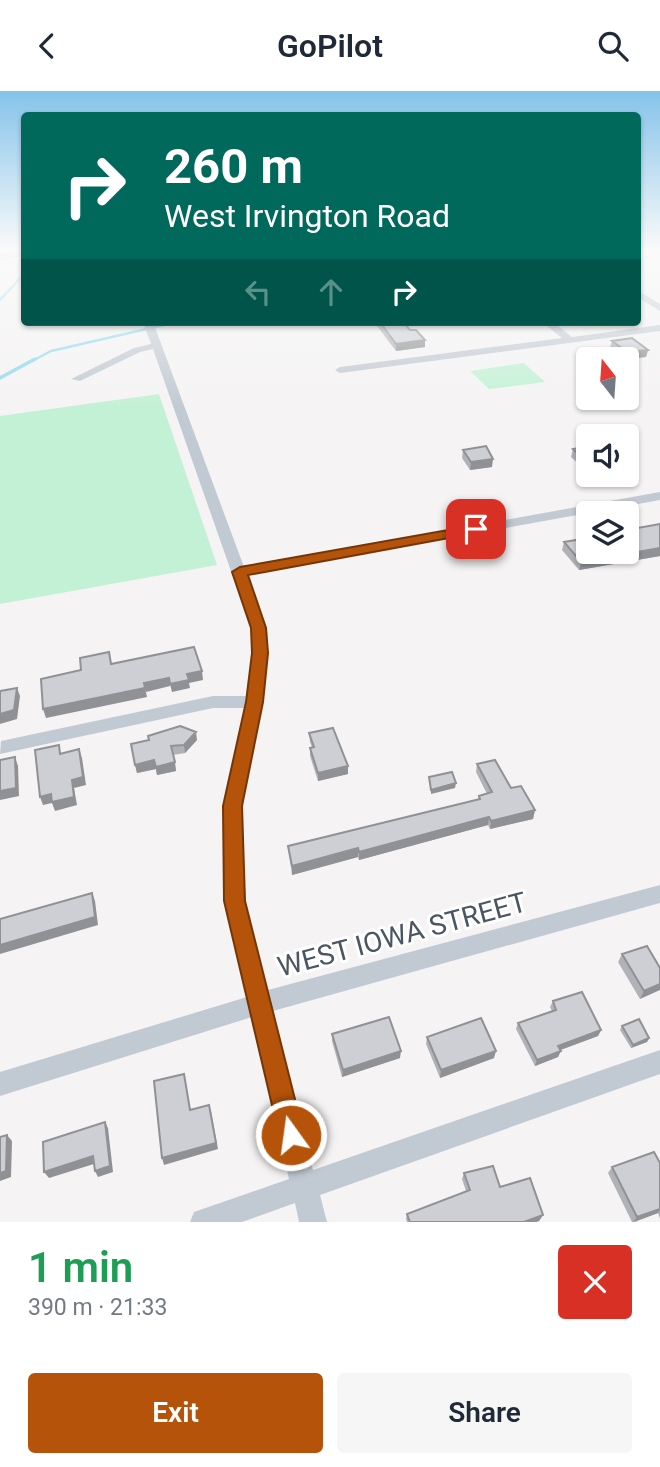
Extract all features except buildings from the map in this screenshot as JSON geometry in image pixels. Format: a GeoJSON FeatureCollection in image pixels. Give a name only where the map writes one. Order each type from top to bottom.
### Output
{"type":"FeatureCollection","features":[{"type":"Feature","properties":{"kind":"street"},"geometry":{"type":"LineString","coordinates":[[150,326],[259,628],[260,653],[254,702],[233,806],[234,901],[313,1222]]}},
{"type":"Feature","properties":{"kind":"street"},"geometry":{"type":"LineString","coordinates":[[552,326],[569,340]]}},
{"type":"Feature","properties":{"kind":"street"},"geometry":{"type":"LineString","coordinates":[[340,370],[660,328]]}},
{"type":"Feature","properties":{"kind":"street"},"geometry":{"type":"LineString","coordinates":[[76,379],[137,350],[157,345]]}},
{"type":"Feature","properties":{"kind":"street"},"geometry":{"type":"LineString","coordinates":[[240,572],[660,496]]}},
{"type":"Feature","properties":{"kind":"street"},"geometry":{"type":"LineString","coordinates":[[1,748],[213,702],[254,702]]}},
{"type":"Feature","properties":{"kind":"street","name":"WEST IOWA STREET"},"geometry":{"type":"LineString","coordinates":[[0,1084],[258,1004],[660,894]]}},
{"type":"Feature","properties":{"kind":"street"},"geometry":{"type":"LineString","coordinates":[[204,1222],[660,1062]]}},
{"type":"Feature","properties":{"kind":"green space"},"geometry":{"type":"Polygon","coordinates":[[[524,363],[545,382],[489,389],[470,371],[524,363]]]}},
{"type":"Feature","properties":{"kind":"green space"},"geometry":{"type":"Polygon","coordinates":[[[159,394],[217,565],[0,604],[0,416],[159,394]]]}},
{"type":"Feature","properties":{"kind":"waterway"},"geometry":{"type":"LineString","coordinates":[[32,361],[51,351],[160,326]]}},
{"type":"Feature","properties":{"kind":"waterway"},"geometry":{"type":"LineString","coordinates":[[0,378],[35,359]]}},
{"type":"Feature","properties":{"kind":"route"},"geometry":{"type":"LineString","coordinates":[[291,1135],[234,901],[233,806],[254,702],[260,653],[259,628],[240,572],[476,529]]}}]}
